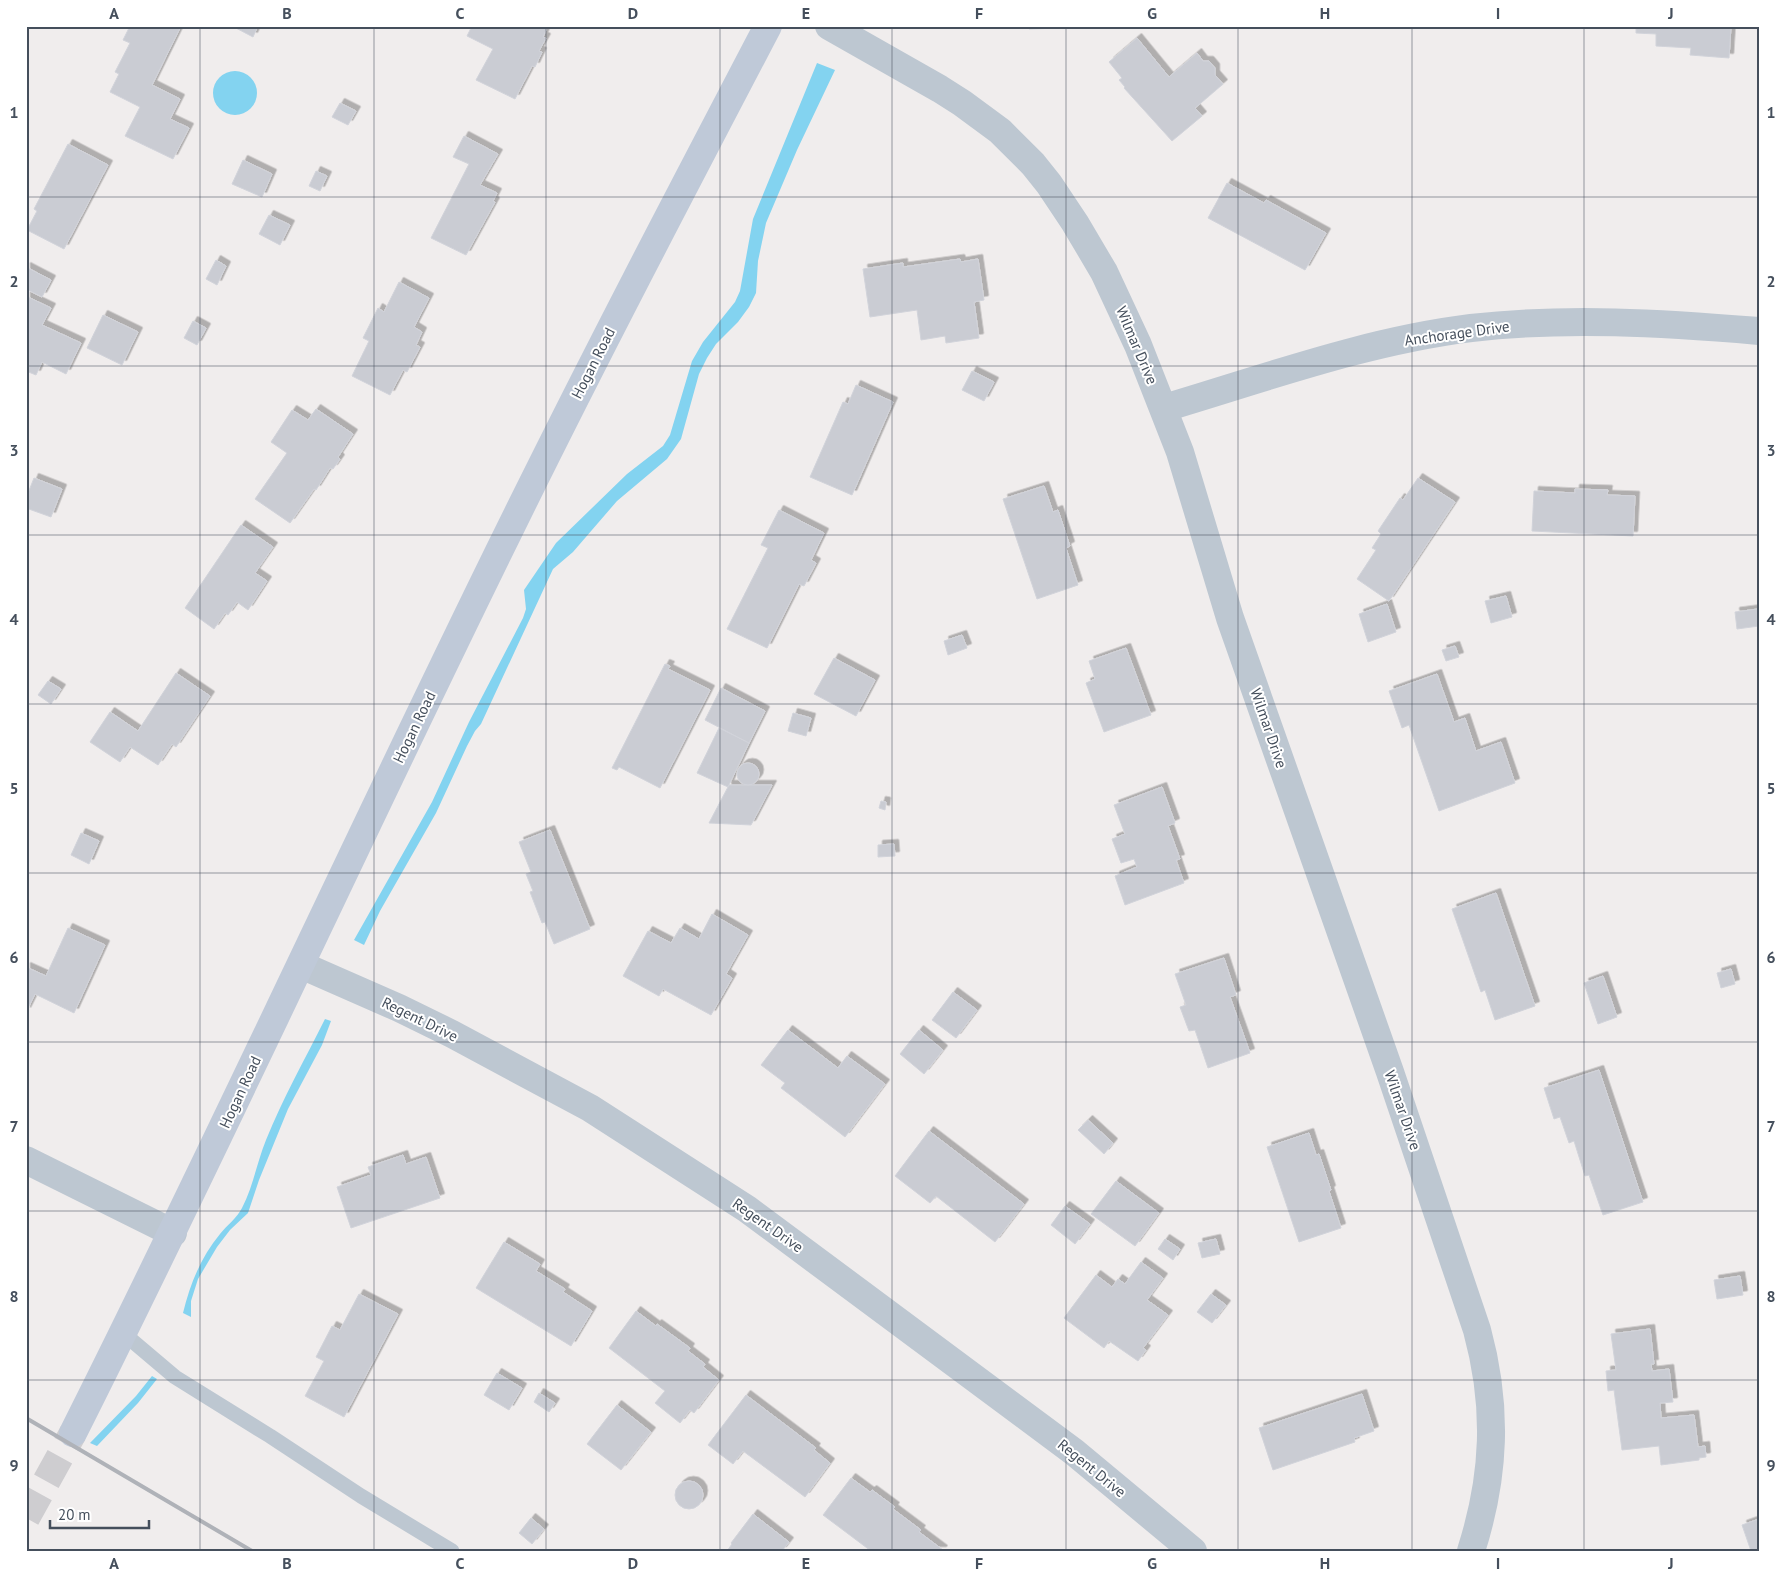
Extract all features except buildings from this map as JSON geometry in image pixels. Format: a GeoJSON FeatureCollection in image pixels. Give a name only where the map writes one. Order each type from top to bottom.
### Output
{"type":"FeatureCollection","features":[{"type":"Feature","properties":{"kind":"street","name":"Hogan Road"},"geometry":{"type":"LineString","coordinates":[[73,1433],[173,1233],[510,530],[630,290],[768,26]]}},
{"type":"Feature","properties":{"kind":"street","name":"Wilmar Drive"},"geometry":{"type":"LineString","coordinates":[[829,26],[962,103],[1000,131],[1034,164],[1075,222],[1098,260],[1138,345],[1180,452],[1230,618],[1390,1072],[1468,1301],[1483,1351],[1491,1409],[1490,1470],[1481,1515],[1470,1551]]}},
{"type":"Feature","properties":{"kind":"street","name":"Anchorage Drive"},"geometry":{"type":"LineString","coordinates":[[1164,408],[1339,355],[1406,340],[1470,329],[1520,324],[1597,322],[1666,323],[1759,331]]}},
{"type":"Feature","properties":{"kind":"street","name":"Regent Drive"},"geometry":{"type":"LineString","coordinates":[[300,965],[452,1034],[590,1108],[739,1204],[774,1228],[1074,1452],[1193,1551]]}},
{"type":"Feature","properties":{"kind":"street"},"geometry":{"type":"LineString","coordinates":[[26,1160],[173,1233]]}},
{"type":"Feature","properties":{"kind":"lane"},"geometry":{"type":"LineString","coordinates":[[123,1333],[175,1377],[361,1496],[452,1551]]}},
{"type":"Feature","properties":{"kind":"water"},"geometry":{"type":"Polygon","coordinates":[[[817,63],[835,70],[797,150],[766,223],[758,261],[756,293],[738,322],[716,344],[707,358],[699,374],[681,439],[667,459],[617,501],[573,552],[553,569],[481,724],[467,746],[436,813],[380,911],[364,945],[354,940],[432,802],[469,722],[523,618],[526,609],[524,590],[556,543],[627,474],[663,446],[670,435],[692,361],[703,342],[735,302],[740,291],[753,219],[817,63]]]}},
{"type":"Feature","properties":{"kind":"water"},"geometry":{"type":"Polygon","coordinates":[[[231,71],[239,71],[251,77],[257,93],[251,109],[239,115],[231,115],[219,109],[213,97],[213,89],[219,77],[231,71]]]}},
{"type":"Feature","properties":{"kind":"water"},"geometry":{"type":"Polygon","coordinates":[[[325,1019],[331,1021],[322,1045],[288,1109],[259,1180],[248,1213],[230,1230],[217,1247],[198,1279],[191,1301],[191,1317],[183,1313],[197,1271],[213,1243],[242,1208],[273,1124],[325,1019]]]}},
{"type":"Feature","properties":{"kind":"water"},"geometry":{"type":"Polygon","coordinates":[[[152,1376],[157,1379],[138,1403],[97,1446],[90,1443],[136,1396],[152,1376]]]}},
{"type":"Feature","properties":{"kind":"tunnel"},"geometry":{"type":"LineString","coordinates":[[26,1518],[73,1433]]}},
{"type":"Feature","properties":{"kind":"railway"},"geometry":{"type":"LineString","coordinates":[[26,1418],[252,1551]]}}]}
